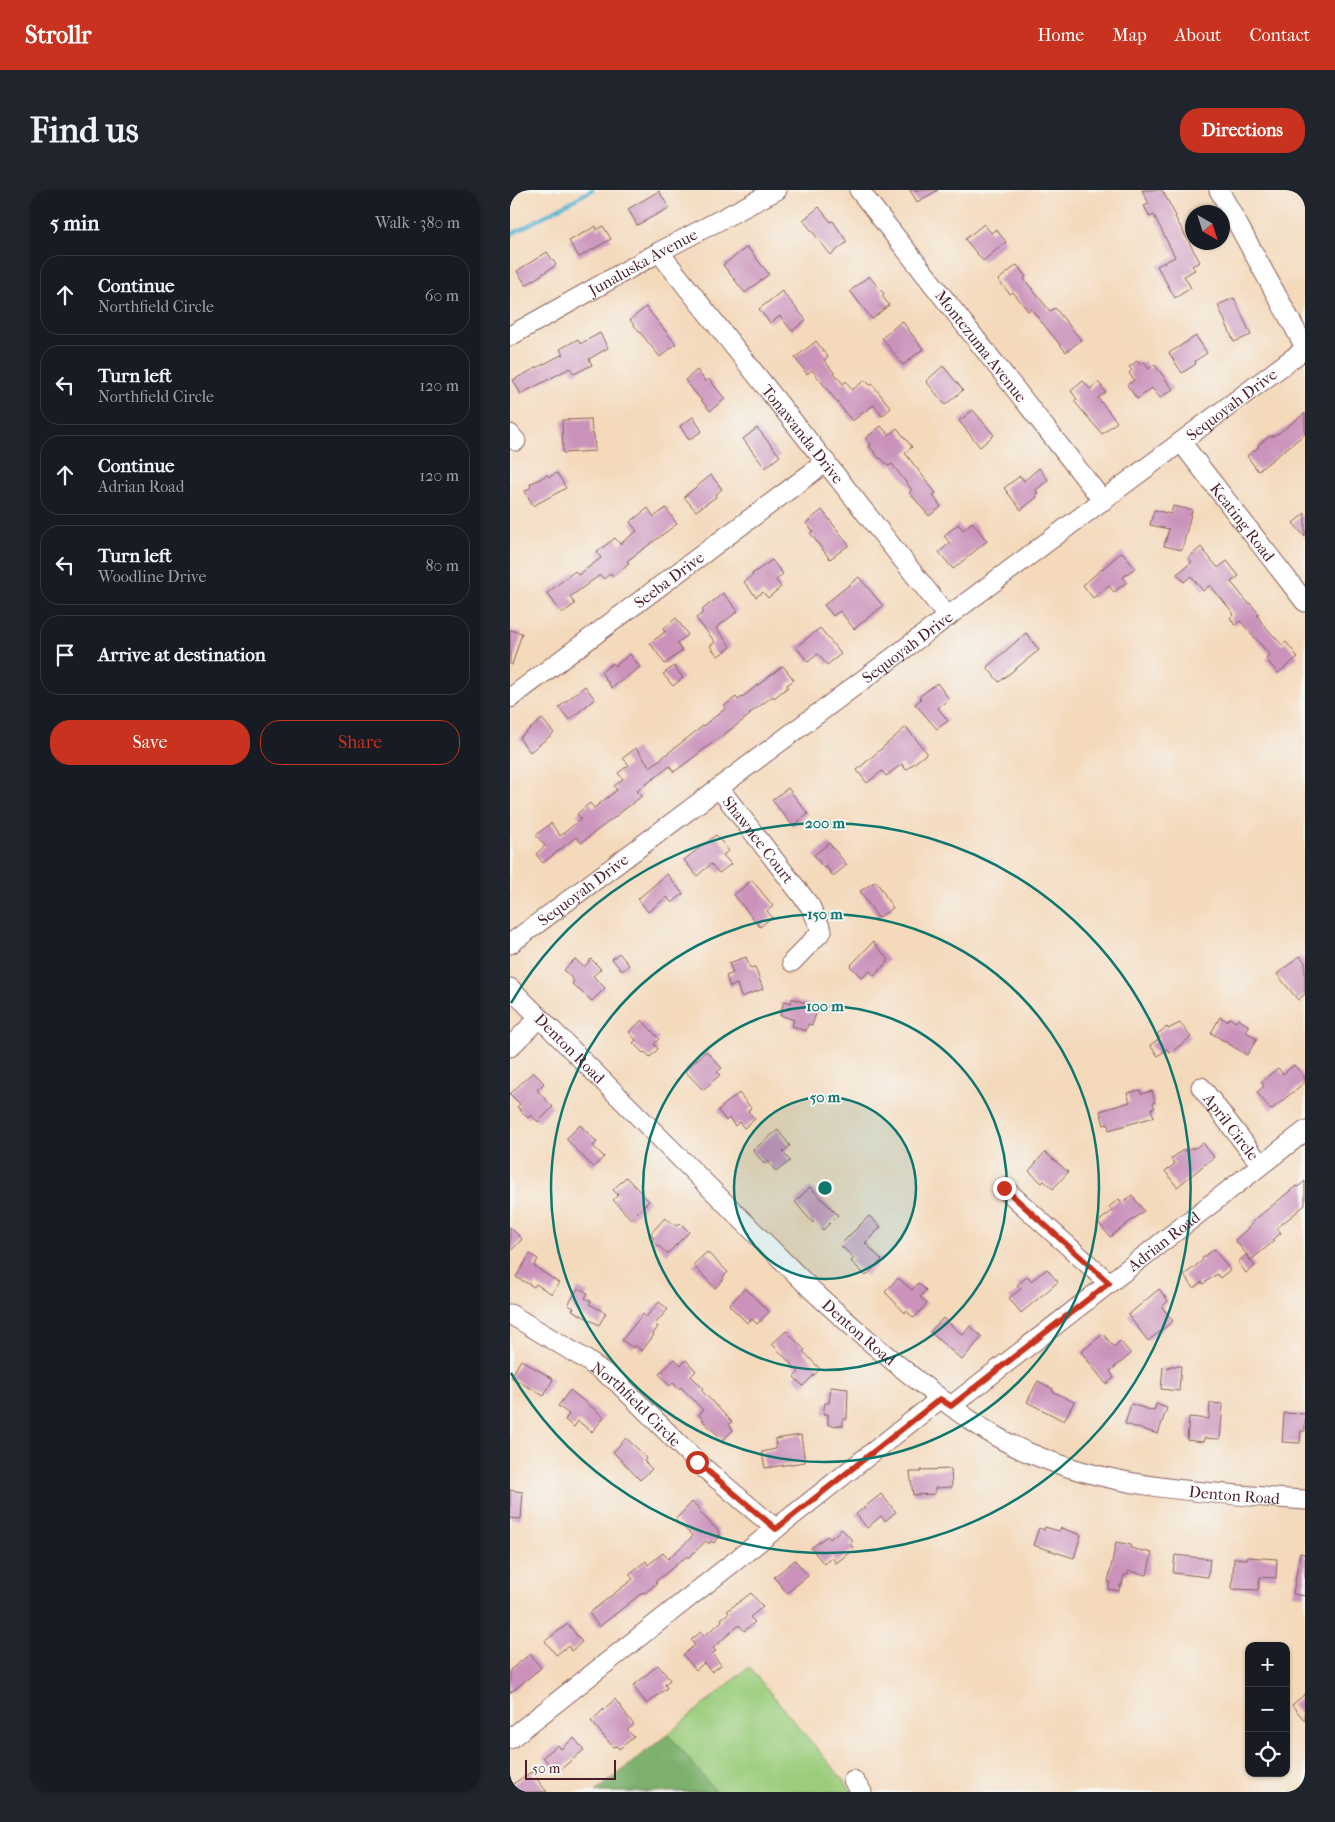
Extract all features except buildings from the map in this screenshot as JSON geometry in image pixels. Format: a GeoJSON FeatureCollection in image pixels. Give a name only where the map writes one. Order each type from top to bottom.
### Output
{"type":"FeatureCollection","features":[{"type":"Feature","properties":{"kind":"street","name":"Junaluska Avenue"},"geometry":{"type":"LineString","coordinates":[[510,336],[659,252],[778,190]]}},
{"type":"Feature","properties":{"kind":"street","name":"Montezuma Avenue"},"geometry":{"type":"LineString","coordinates":[[858,190],[1103,501]]}},
{"type":"Feature","properties":{"kind":"street"},"geometry":{"type":"LineString","coordinates":[[1219,190],[1305,348]]}},
{"type":"Feature","properties":{"kind":"street","name":"Tonawanda Drive"},"geometry":{"type":"LineString","coordinates":[[659,252],[948,617]]}},
{"type":"Feature","properties":{"kind":"street","name":"Sequoyah Drive"},"geometry":{"type":"LineString","coordinates":[[510,944],[1305,348]]}},
{"type":"Feature","properties":{"kind":"street","name":"Keating Road"},"geometry":{"type":"LineString","coordinates":[[1181,442],[1305,602]]}},
{"type":"Feature","properties":{"kind":"street","name":"Seeba Drive"},"geometry":{"type":"LineString","coordinates":[[510,698],[826,462]]}},
{"type":"Feature","properties":{"kind":"street","name":"Shawnee Court"},"geometry":{"type":"LineString","coordinates":[[719,788],[810,906],[822,932],[792,962]]}},
{"type":"Feature","properties":{"kind":"street","name":"Denton Road"},"geometry":{"type":"LineString","coordinates":[[510,988],[813,1291],[882,1353],[946,1403],[978,1425],[1025,1452],[1076,1470],[1160,1488],[1305,1500]]}},
{"type":"Feature","properties":{"kind":"street"},"geometry":{"type":"LineString","coordinates":[[510,1047],[539,1018]]}},
{"type":"Feature","properties":{"kind":"street","name":"April Circle"},"geometry":{"type":"LineString","coordinates":[[1201,1087],[1261,1165]]}},
{"type":"Feature","properties":{"kind":"street","name":"Adrian Road"},"geometry":{"type":"LineString","coordinates":[[946,1403],[1109,1283],[1305,1131]]}},
{"type":"Feature","properties":{"kind":"street"},"geometry":{"type":"LineString","coordinates":[[1004,1188],[1109,1283]]}},
{"type":"Feature","properties":{"kind":"street","name":"Northfield Circle"},"geometry":{"type":"LineString","coordinates":[[510,1314],[585,1359],[617,1382],[697,1462],[776,1529]]}},
{"type":"Feature","properties":{"kind":"street"},"geometry":{"type":"LineString","coordinates":[[510,1739],[776,1529],[946,1403]]}},
{"type":"Feature","properties":{"kind":"green space"},"geometry":{"type":"Polygon","coordinates":[[[749,1667],[853,1792],[716,1792],[668,1734],[749,1667]]]}},
{"type":"Feature","properties":{"kind":"green space"},"geometry":{"type":"Polygon","coordinates":[[[668,1734],[716,1792],[595,1792],[668,1734]]]}},
{"type":"Feature","properties":{"kind":"waterway"},"geometry":{"type":"LineString","coordinates":[[510,235],[592,190]]}},
{"type":"Feature","properties":{"kind":"route"},"geometry":{"type":"LineString","coordinates":[[697,1462],[776,1529],[940,1399],[951,1406],[1109,1283],[1004,1188]]}}]}
